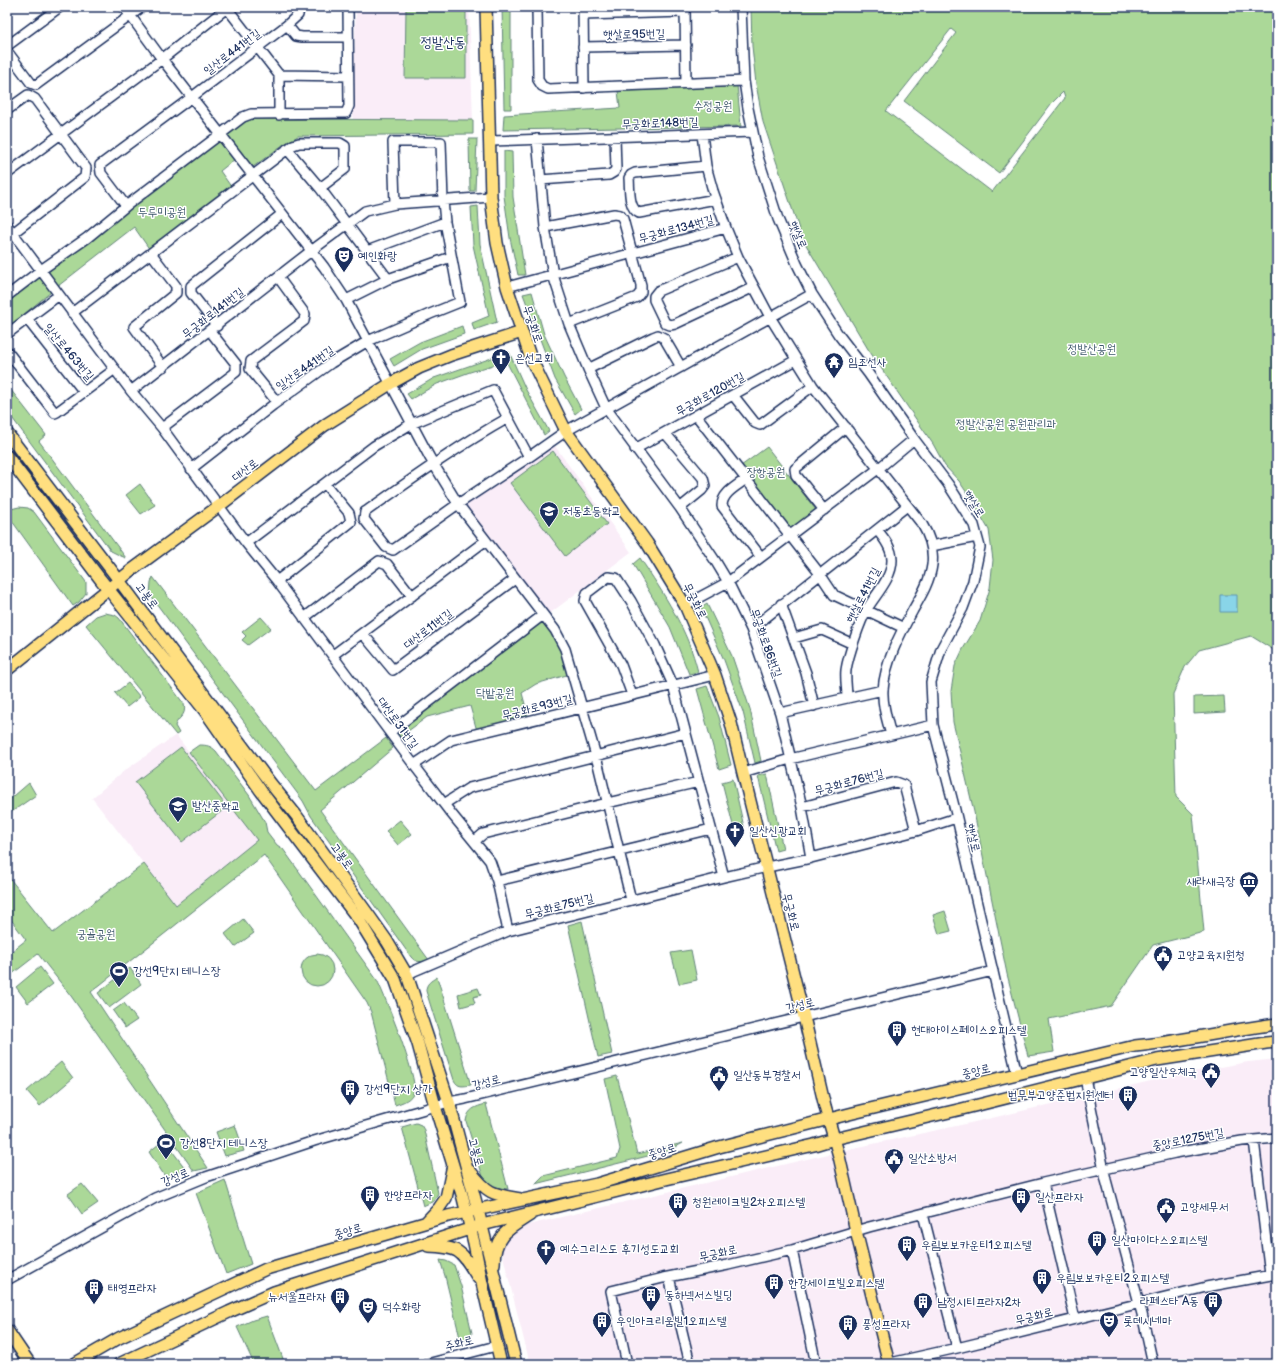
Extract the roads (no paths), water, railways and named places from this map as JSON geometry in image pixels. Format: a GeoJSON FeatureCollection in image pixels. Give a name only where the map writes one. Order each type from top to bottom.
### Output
{"type":"FeatureCollection","features":[{"type":"Feature","properties":{"kind":"main road","name":"무궁화로"},"geometry":{"type":"LineString","coordinates":[[486,7],[491,197],[497,243],[507,287],[531,358],[566,430],[647,543],[685,605],[715,675],[730,723],[767,867],[888,1364]]}},
{"type":"Feature","properties":{"kind":"main road","name":"대산로"},"geometry":{"type":"LineString","coordinates":[[7,670],[132,570],[325,425],[390,384],[419,368],[451,355],[522,332]]}},
{"type":"Feature","properties":{"kind":"main road","name":"고봉로"},"geometry":{"type":"LineString","coordinates":[[7,432],[271,784],[296,814],[387,941],[407,975],[449,1102],[478,1210],[476,1227],[482,1283],[501,1364]]}},
{"type":"Feature","properties":{"kind":"main road","name":"고봉로"},"geometry":{"type":"LineString","coordinates":[[7,456],[205,711],[262,791],[359,920],[395,979],[418,1044],[466,1212],[476,1227],[494,1277],[516,1364]]}},
{"type":"Feature","properties":{"kind":"main road","name":"중앙로"},"geometry":{"type":"LineString","coordinates":[[74,1364],[119,1338],[266,1269],[425,1222],[597,1184],[718,1147],[1135,1046],[1155,1044],[1243,1028],[1277,1024]]}},
{"type":"Feature","properties":{"kind":"main road"},"geometry":{"type":"LineString","coordinates":[[119,1364],[274,1292],[476,1227],[1157,1060],[1277,1042]]}},
{"type":"Feature","properties":{"kind":"main road"},"geometry":{"type":"LineString","coordinates":[[425,1222],[439,1208],[446,1198],[453,1163]]}},
{"type":"Feature","properties":{"kind":"main road"},"geometry":{"type":"LineString","coordinates":[[466,1166],[488,1191],[498,1195],[525,1200]]}},
{"type":"Feature","properties":{"kind":"main road"},"geometry":{"type":"LineString","coordinates":[[494,1277],[494,1252],[500,1238],[506,1231],[537,1211]]}},
{"type":"Feature","properties":{"kind":"main road"},"geometry":{"type":"LineString","coordinates":[[421,1245],[455,1249],[464,1257],[482,1283]]}},
{"type":"Feature","properties":{"kind":"main road"},"geometry":{"type":"LineString","coordinates":[[7,1330],[30,1364]]}},
{"type":"Feature","properties":{"kind":"street"},"geometry":{"type":"LineString","coordinates":[[7,46],[60,7]]}},
{"type":"Feature","properties":{"kind":"street"},"geometry":{"type":"LineString","coordinates":[[124,7],[162,59],[311,251],[346,300],[411,424],[433,464],[458,504],[555,630],[565,649],[596,756],[631,900]]}},
{"type":"Feature","properties":{"kind":"street"},"geometry":{"type":"LineString","coordinates":[[7,51],[32,83],[36,85],[142,7]]}},
{"type":"Feature","properties":{"kind":"street","name":"일산로441번길"},"geometry":{"type":"LineString","coordinates":[[126,206],[101,173],[100,165],[258,48],[298,15],[300,7]]}},
{"type":"Feature","properties":{"kind":"street"},"geometry":{"type":"LineString","coordinates":[[8,294],[86,238],[243,117],[251,114],[279,115],[346,113],[349,106],[347,37],[348,7]]}},
{"type":"Feature","properties":{"kind":"street"},"geometry":{"type":"LineString","coordinates":[[537,7],[538,80],[542,86],[548,90],[744,81]]}},
{"type":"Feature","properties":{"kind":"street","name":"햇살로"},"geometry":{"type":"LineString","coordinates":[[741,7],[744,81],[758,157],[778,219],[797,264],[812,294],[838,334],[948,484],[974,525],[980,547],[973,581],[963,608],[941,649],[931,682],[933,725],[1017,1074]]}},
{"type":"Feature","properties":{"kind":"street"},"geometry":{"type":"LineString","coordinates":[[7,174],[162,59],[227,8],[279,75],[279,115]]}},
{"type":"Feature","properties":{"kind":"street","name":"햇살로95번길"},"geometry":{"type":"LineString","coordinates":[[584,88],[583,11],[685,9],[686,83]]}},
{"type":"Feature","properties":{"kind":"street"},"geometry":{"type":"LineString","coordinates":[[287,25],[296,36],[347,37]]}},
{"type":"Feature","properties":{"kind":"street","name":"햇살로95번길"},"geometry":{"type":"LineString","coordinates":[[583,48],[686,46]]}},
{"type":"Feature","properties":{"kind":"street"},"geometry":{"type":"LineString","coordinates":[[279,75],[348,76]]}},
{"type":"Feature","properties":{"kind":"street"},"geometry":{"type":"LineString","coordinates":[[7,110],[28,95],[35,99],[61,134]]}},
{"type":"Feature","properties":{"kind":"street","name":"무궁화로148번길"},"geometry":{"type":"LineString","coordinates":[[490,141],[753,132]]}},
{"type":"Feature","properties":{"kind":"street","name":"일산로463번길"},"geometry":{"type":"LineString","coordinates":[[61,134],[86,168],[85,176],[10,229],[131,391],[162,428],[219,506]]}},
{"type":"Feature","properties":{"kind":"street"},"geometry":{"type":"LineString","coordinates":[[702,134],[706,166],[726,228],[738,257],[770,317],[813,386],[922,524],[927,533],[931,546],[932,565],[929,577],[889,663],[883,690],[885,709],[891,735]]}},
{"type":"Feature","properties":{"kind":"street","name":"무궁화로148번길"},"geometry":{"type":"LineString","coordinates":[[540,180],[609,175],[616,169],[615,136]]}},
{"type":"Feature","properties":{"kind":"street"},"geometry":{"type":"LineString","coordinates":[[537,139],[545,227],[553,274],[569,324],[606,408],[680,508],[705,486],[703,478],[665,433]]}},
{"type":"Feature","properties":{"kind":"street"},"geometry":{"type":"LineString","coordinates":[[346,300],[388,279],[451,258],[443,201],[441,142],[393,142],[395,204]]}},
{"type":"Feature","properties":{"kind":"street"},"geometry":{"type":"LineString","coordinates":[[72,313],[287,149],[299,143],[340,143],[345,146],[345,169],[320,188]]}},
{"type":"Feature","properties":{"kind":"street"},"geometry":{"type":"LineString","coordinates":[[287,149],[320,188],[388,279]]}},
{"type":"Feature","properties":{"kind":"street","name":"무궁화로134번길"},"geometry":{"type":"LineString","coordinates":[[706,166],[635,173],[631,175],[629,178],[632,205],[634,210],[639,213],[716,199]]}},
{"type":"Feature","properties":{"kind":"street","name":"무궁화로141번길"},"geometry":{"type":"LineString","coordinates":[[131,391],[311,251],[365,211],[395,204],[491,197]]}},
{"type":"Feature","properties":{"kind":"street"},"geometry":{"type":"LineString","coordinates":[[162,428],[236,372],[236,364],[191,293],[191,286],[282,214]]}},
{"type":"Feature","properties":{"kind":"street","name":"무궁화로134번길"},"geometry":{"type":"LineString","coordinates":[[545,227],[614,214],[620,215],[641,285],[641,292],[637,297],[569,324]]}},
{"type":"Feature","properties":{"kind":"street"},"geometry":{"type":"LineString","coordinates":[[367,251],[445,222]]}},
{"type":"Feature","properties":{"kind":"street","name":"무궁화로134번길"},"geometry":{"type":"LineString","coordinates":[[507,287],[726,228]]}},
{"type":"Feature","properties":{"kind":"street"},"geometry":{"type":"LineString","coordinates":[[151,253],[176,286],[176,293],[134,327],[163,367]]}},
{"type":"Feature","properties":{"kind":"street"},"geometry":{"type":"LineString","coordinates":[[738,257],[658,291],[654,296],[654,300],[666,323],[670,325],[674,324],[754,287]]}},
{"type":"Feature","properties":{"kind":"street","name":"일산로441번길"},"geometry":{"type":"LineString","coordinates":[[277,402],[331,364],[368,341],[460,302],[451,258]]}},
{"type":"Feature","properties":{"kind":"street"},"geometry":{"type":"LineString","coordinates":[[191,469],[277,402],[250,369],[250,361],[304,321],[305,318],[305,314],[278,277]]}},
{"type":"Feature","properties":{"kind":"street"},"geometry":{"type":"LineString","coordinates":[[508,418],[471,439],[365,512],[364,519],[386,547],[393,550],[566,430],[812,294]]}},
{"type":"Feature","properties":{"kind":"street","name":"일산로463번길"},"geometry":{"type":"LineString","coordinates":[[7,334],[59,295]]}},
{"type":"Feature","properties":{"kind":"street","name":"일산로463번길"},"geometry":{"type":"LineString","coordinates":[[27,319],[84,392],[115,369]]}},
{"type":"Feature","properties":{"kind":"street"},"geometry":{"type":"LineString","coordinates":[[588,369],[653,337],[658,336],[664,338],[681,367]]}},
{"type":"Feature","properties":{"kind":"street"},"geometry":{"type":"LineString","coordinates":[[7,351],[55,413],[84,392]]}},
{"type":"Feature","properties":{"kind":"street","name":"무궁화로120번길"},"geometry":{"type":"LineString","coordinates":[[635,449],[796,360]]}},
{"type":"Feature","properties":{"kind":"street"},"geometry":{"type":"LineString","coordinates":[[733,395],[755,424],[760,425],[813,386]]}},
{"type":"Feature","properties":{"kind":"street"},"geometry":{"type":"LineString","coordinates":[[246,543],[374,446],[411,424],[493,390],[529,457]]}},
{"type":"Feature","properties":{"kind":"street"},"geometry":{"type":"LineString","coordinates":[[696,415],[834,594],[904,628]]}},
{"type":"Feature","properties":{"kind":"street"},"geometry":{"type":"LineString","coordinates":[[824,510],[796,475],[795,468],[846,427]]}},
{"type":"Feature","properties":{"kind":"street"},"geometry":{"type":"LineString","coordinates":[[685,605],[728,582],[878,469],[914,439]]}},
{"type":"Feature","properties":{"kind":"street"},"geometry":{"type":"LineString","coordinates":[[746,479],[725,495],[722,500],[722,506],[761,557]]}},
{"type":"Feature","properties":{"kind":"street"},"geometry":{"type":"LineString","coordinates":[[277,581],[351,522],[349,513],[325,484]]}},
{"type":"Feature","properties":{"kind":"street","name":"대산로31번길"},"geometry":{"type":"LineString","coordinates":[[219,506],[333,655],[414,765],[490,861],[497,881],[508,931]]}},
{"type":"Feature","properties":{"kind":"street"},"geometry":{"type":"LineString","coordinates":[[751,629],[907,506]]}},
{"type":"Feature","properties":{"kind":"street","name":"무궁화로86번길"},"geometry":{"type":"LineString","coordinates":[[680,508],[728,582],[751,629],[780,714],[802,808],[811,858]]}},
{"type":"Feature","properties":{"kind":"street","name":"햇살로41번길"},"geometry":{"type":"LineString","coordinates":[[847,698],[846,671],[853,644],[866,610],[888,576],[892,560],[891,552],[885,539],[877,530]]}},
{"type":"Feature","properties":{"kind":"street"},"geometry":{"type":"LineString","coordinates":[[931,546],[977,537]]}},
{"type":"Feature","properties":{"kind":"street"},"geometry":{"type":"LineString","coordinates":[[333,655],[485,541]]}},
{"type":"Feature","properties":{"kind":"street"},"geometry":{"type":"LineString","coordinates":[[304,618],[379,561],[387,564],[412,596]]}},
{"type":"Feature","properties":{"kind":"street"},"geometry":{"type":"LineString","coordinates":[[632,695],[621,665],[585,601],[587,593],[608,577],[616,578],[631,601],[655,645],[673,686],[724,877]]}},
{"type":"Feature","properties":{"kind":"street","name":"대산로11번길"},"geometry":{"type":"LineString","coordinates":[[363,634],[393,670],[515,579]]}},
{"type":"Feature","properties":{"kind":"street"},"geometry":{"type":"LineString","coordinates":[[781,604],[806,673],[814,706]]}},
{"type":"Feature","properties":{"kind":"street"},"geometry":{"type":"LineString","coordinates":[[390,732],[543,615]]}},
{"type":"Feature","properties":{"kind":"street"},"geometry":{"type":"LineString","coordinates":[[794,638],[822,630],[853,644]]}},
{"type":"Feature","properties":{"kind":"street","name":"무궁화로93번길"},"geometry":{"type":"LineString","coordinates":[[414,765],[451,740],[715,675]]}},
{"type":"Feature","properties":{"kind":"street"},"geometry":{"type":"LineString","coordinates":[[780,714],[883,690]]}},
{"type":"Feature","properties":{"kind":"street"},"geometry":{"type":"LineString","coordinates":[[743,773],[790,759],[933,725]]}},
{"type":"Feature","properties":{"kind":"street"},"geometry":{"type":"LineString","coordinates":[[444,804],[468,788],[686,733]]}},
{"type":"Feature","properties":{"kind":"street"},"geometry":{"type":"LineString","coordinates":[[475,842],[483,834],[699,782]]}},
{"type":"Feature","properties":{"kind":"street","name":"무궁화로76번길"},"geometry":{"type":"LineString","coordinates":[[802,808],[896,782],[904,785],[916,831]]}},
{"type":"Feature","properties":{"kind":"street"},"geometry":{"type":"LineString","coordinates":[[767,867],[811,858],[916,831],[956,818]]}},
{"type":"Feature","properties":{"kind":"street"},"geometry":{"type":"LineString","coordinates":[[497,881],[711,829]]}},
{"type":"Feature","properties":{"kind":"street","name":"무궁화로75번길"},"geometry":{"type":"LineString","coordinates":[[407,975],[508,931],[767,867]]}},
{"type":"Feature","properties":{"kind":"street","name":"강성로"},"geometry":{"type":"LineString","coordinates":[[7,1280],[155,1198],[206,1177],[314,1141],[449,1102],[993,971]]}},
{"type":"Feature","properties":{"kind":"street"},"geometry":{"type":"LineString","coordinates":[[1085,1078],[1104,1170],[1154,1364]]}},
{"type":"Feature","properties":{"kind":"street","name":"중앙로1275번길"},"geometry":{"type":"LineString","coordinates":[[1104,1170],[1175,1153],[1254,1140],[1277,1138]]}},
{"type":"Feature","properties":{"kind":"street"},"geometry":{"type":"LineString","coordinates":[[1139,1303],[1206,1287],[1273,1274],[1254,1140]]}},
{"type":"Feature","properties":{"kind":"street","name":"무궁화로"},"geometry":{"type":"LineString","coordinates":[[628,1364],[612,1291],[792,1250],[856,1231],[1043,1183],[1104,1170]]}},
{"type":"Feature","properties":{"kind":"street"},"geometry":{"type":"LineString","coordinates":[[1043,1183],[1075,1319]]}},
{"type":"Feature","properties":{"kind":"street"},"geometry":{"type":"LineString","coordinates":[[923,1214],[957,1348]]}},
{"type":"Feature","properties":{"kind":"street"},"geometry":{"type":"LineString","coordinates":[[792,1250],[816,1364]]}},
{"type":"Feature","properties":{"kind":"street"},"geometry":{"type":"LineString","coordinates":[[669,1277],[690,1364]]}},
{"type":"Feature","properties":{"kind":"street","name":"무궁화로"},"geometry":{"type":"LineString","coordinates":[[888,1364],[1139,1303]]}},
{"type":"Feature","properties":{"kind":"street","name":"주화로"},"geometry":{"type":"LineString","coordinates":[[427,1364],[496,1346]]}},
{"type":"Feature","properties":{"kind":"water"},"geometry":{"type":"Polygon","coordinates":[[[1220,595],[1237,595],[1237,612],[1220,612],[1220,595]]]}},
{"type":"Feature","properties":{"kind":"place","name":"예인화랑"},"geometry":{"type":"Point","coordinates":[344,273]}},
{"type":"Feature","properties":{"kind":"place","name":"은선교회"},"geometry":{"type":"Point","coordinates":[501,375]}},
{"type":"Feature","properties":{"kind":"place","name":"임조선사"},"geometry":{"type":"Point","coordinates":[834,379]}},
{"type":"Feature","properties":{"kind":"place","name":"저동초등학교"},"geometry":{"type":"Point","coordinates":[549,528]}},
{"type":"Feature","properties":{"kind":"place","name":"발산중학교"},"geometry":{"type":"Point","coordinates":[178,823]}},
{"type":"Feature","properties":{"kind":"place","name":"일산신광교회"},"geometry":{"type":"Point","coordinates":[735,848]}},
{"type":"Feature","properties":{"kind":"place","name":"새라새극장"},"geometry":{"type":"Point","coordinates":[1249,898]}},
{"type":"Feature","properties":{"kind":"place","name":"고양교육지원청"},"geometry":{"type":"Point","coordinates":[1163,972]}},
{"type":"Feature","properties":{"kind":"place","name":"강선9단지 테니스장"},"geometry":{"type":"Point","coordinates":[119,988]}},
{"type":"Feature","properties":{"kind":"place","name":"현대아이스페이스오피스텔"},"geometry":{"type":"Point","coordinates":[897,1047]}},
{"type":"Feature","properties":{"kind":"place","name":"고양일산우체국"},"geometry":{"type":"Point","coordinates":[1211,1089]}},
{"type":"Feature","properties":{"kind":"place","name":"일산동부경찰서"},"geometry":{"type":"Point","coordinates":[719,1092]}},
{"type":"Feature","properties":{"kind":"place","name":"강선9단지 상가"},"geometry":{"type":"Point","coordinates":[350,1106]}},
{"type":"Feature","properties":{"kind":"place","name":"법무부고양준법지원센터"},"geometry":{"type":"Point","coordinates":[1128,1112]}},
{"type":"Feature","properties":{"kind":"place","name":"강선8단지 테니스장"},"geometry":{"type":"Point","coordinates":[166,1160]}},
{"type":"Feature","properties":{"kind":"place","name":"일산소방서"},"geometry":{"type":"Point","coordinates":[894,1175]}},
{"type":"Feature","properties":{"kind":"place","name":"한양프라자"},"geometry":{"type":"Point","coordinates":[370,1212]}},
{"type":"Feature","properties":{"kind":"place","name":"일산프라자"},"geometry":{"type":"Point","coordinates":[1021,1214]}},
{"type":"Feature","properties":{"kind":"place","name":"청원레이크빌2차오피스텔"},"geometry":{"type":"Point","coordinates":[678,1219]}},
{"type":"Feature","properties":{"kind":"place","name":"고양세무서"},"geometry":{"type":"Point","coordinates":[1166,1224]}},
{"type":"Feature","properties":{"kind":"place","name":"일산마이다스오피스텔"},"geometry":{"type":"Point","coordinates":[1097,1257]}},
{"type":"Feature","properties":{"kind":"place","name":"우림보보카운티1오피스텔"},"geometry":{"type":"Point","coordinates":[907,1262]}},
{"type":"Feature","properties":{"kind":"place","name":"예수그리스도 후기성도교회"},"geometry":{"type":"Point","coordinates":[546,1266]}},
{"type":"Feature","properties":{"kind":"place","name":"우림보보카운티2오피스텔"},"geometry":{"type":"Point","coordinates":[1042,1295]}},
{"type":"Feature","properties":{"kind":"place","name":"한강세이프빌오피스텔"},"geometry":{"type":"Point","coordinates":[774,1300]}},
{"type":"Feature","properties":{"kind":"place","name":"태영프라자"},"geometry":{"type":"Point","coordinates":[94,1305]}},
{"type":"Feature","properties":{"kind":"place","name":"동하넥서스빌딩"},"geometry":{"type":"Point","coordinates":[651,1312]}},
{"type":"Feature","properties":{"kind":"place","name":"뉴서울프라자"},"geometry":{"type":"Point","coordinates":[340,1314]}},
{"type":"Feature","properties":{"kind":"place","name":"라페스타 A동"},"geometry":{"type":"Point","coordinates":[1213,1318]}},
{"type":"Feature","properties":{"kind":"place","name":"남정시티프라자2차"},"geometry":{"type":"Point","coordinates":[923,1319]}},
{"type":"Feature","properties":{"kind":"place","name":"덕수화랑"},"geometry":{"type":"Point","coordinates":[368,1324]}},
{"type":"Feature","properties":{"kind":"place","name":"우인아크리움빌1오피스텔"},"geometry":{"type":"Point","coordinates":[602,1338]}},
{"type":"Feature","properties":{"kind":"place","name":"롯데시네마"},"geometry":{"type":"Point","coordinates":[1109,1338]}},
{"type":"Feature","properties":{"kind":"place","name":"풍성프라자"},"geometry":{"type":"Point","coordinates":[848,1341]}},
{"type":"Feature","properties":{"kind":"district","name":"정발산동"},"geometry":{"type":"Point","coordinates":[443,42]}},
{"type":"Feature","properties":{"kind":"park label","name":"수정공원"},"geometry":{"type":"Point","coordinates":[713,106]}},
{"type":"Feature","properties":{"kind":"park label","name":"두루미공원"},"geometry":{"type":"Point","coordinates":[162,212]}},
{"type":"Feature","properties":{"kind":"park label","name":"정발산공원"},"geometry":{"type":"Point","coordinates":[1092,349]}},
{"type":"Feature","properties":{"kind":"park label","name":"정발산공원 공원관리과"},"geometry":{"type":"Point","coordinates":[1006,424]}},
{"type":"Feature","properties":{"kind":"park label","name":"장항공원"},"geometry":{"type":"Point","coordinates":[766,472]}},
{"type":"Feature","properties":{"kind":"park label","name":"닥밭공원"},"geometry":{"type":"Point","coordinates":[495,693]}},
{"type":"Feature","properties":{"kind":"park label","name":"궁골공원"},"geometry":{"type":"Point","coordinates":[96,934]}}]}
